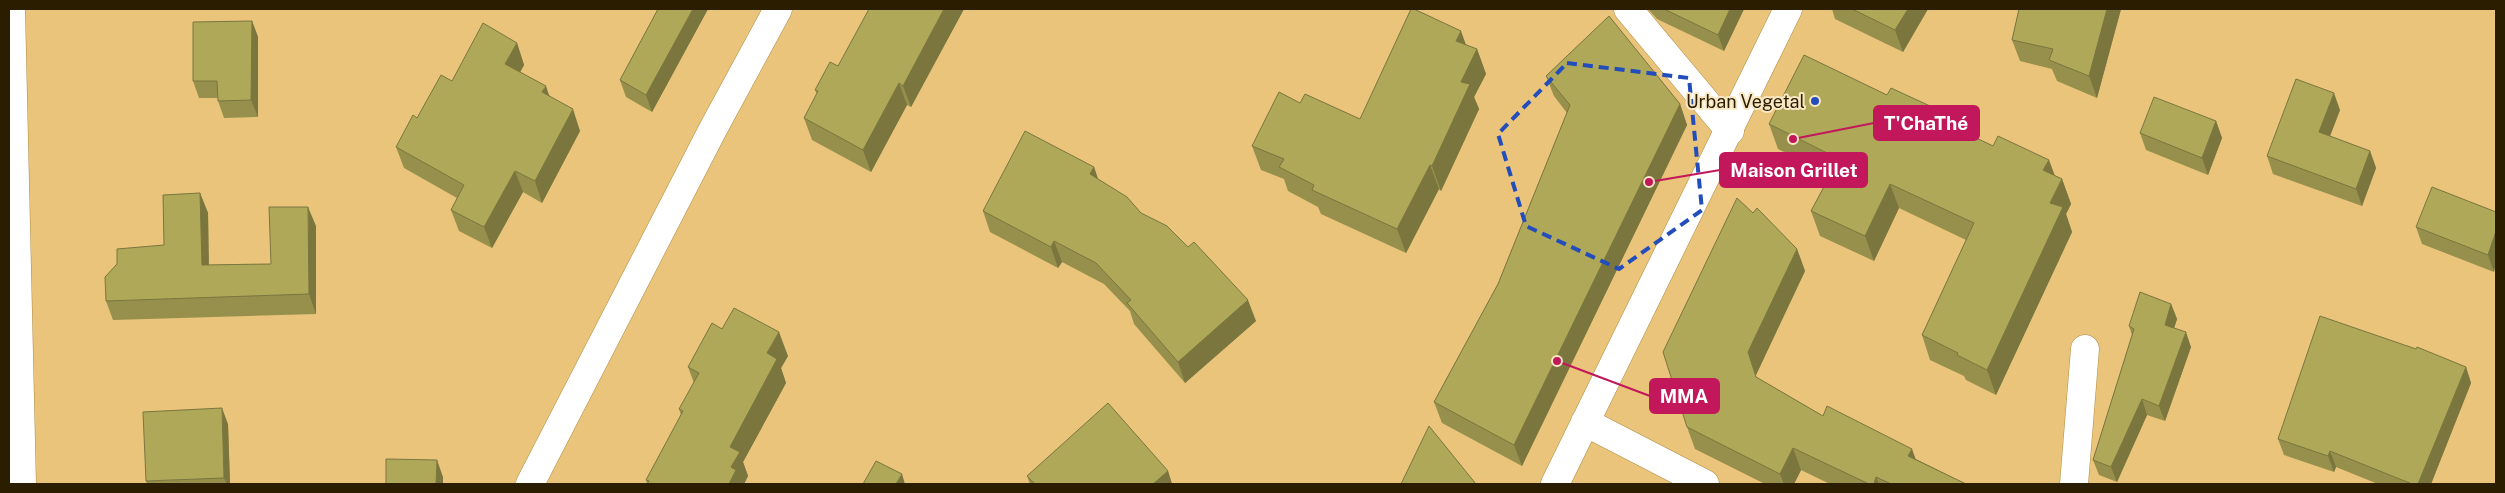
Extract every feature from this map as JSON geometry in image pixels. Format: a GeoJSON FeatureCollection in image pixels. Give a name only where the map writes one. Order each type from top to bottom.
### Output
{"type":"FeatureCollection","features":[{"type":"Feature","properties":{"kind":"street"},"geometry":{"type":"LineString","coordinates":[[11,9],[15,423],[22,484]]}},
{"type":"Feature","properties":{"kind":"street"},"geometry":{"type":"LineString","coordinates":[[530,484],[713,130],[778,9]]}},
{"type":"Feature","properties":{"kind":"street"},"geometry":{"type":"LineString","coordinates":[[1628,9],[1730,131]]}},
{"type":"Feature","properties":{"kind":"street"},"geometry":{"type":"LineString","coordinates":[[1556,484],[1788,9]]}},
{"type":"Feature","properties":{"kind":"street"},"geometry":{"type":"LineString","coordinates":[[2074,484],[2085,349]]}},
{"type":"Feature","properties":{"kind":"street"},"geometry":{"type":"LineString","coordinates":[[1585,422],[1705,484]]}},
{"type":"Feature","properties":{"kind":"highlighted area"},"geometry":{"type":"Polygon","coordinates":[[[1567,63],[1689,78],[1702,210],[1619,269],[1526,226],[1498,134],[1567,63]]]}},
{"type":"Feature","properties":{"kind":"building"},"geometry":{"type":"Polygon","coordinates":[[[658,9],[693,9],[646,95],[620,80],[658,9]]]}},
{"type":"Feature","properties":{"kind":"building"},"geometry":{"type":"Polygon","coordinates":[[[869,9],[944,9],[903,86],[899,83],[863,150],[804,118],[818,91],[815,90],[830,62],[838,66],[869,9]]]}},
{"type":"Feature","properties":{"kind":"building"},"geometry":{"type":"Polygon","coordinates":[[[1411,9],[1461,31],[1456,41],[1477,49],[1461,82],[1470,84],[1432,166],[1430,165],[1397,229],[1312,190],[1314,185],[1279,167],[1284,159],[1252,146],[1279,92],[1300,103],[1305,94],[1360,119],[1411,9]]]}},
{"type":"Feature","properties":{"kind":"building"},"geometry":{"type":"Polygon","coordinates":[[[1664,9],[1730,9],[1718,35],[1664,9]]]}},
{"type":"Feature","properties":{"kind":"building"},"geometry":{"type":"Polygon","coordinates":[[[1852,9],[1908,9],[1895,30],[1852,9]]]}},
{"type":"Feature","properties":{"kind":"building"},"geometry":{"type":"Polygon","coordinates":[[[2019,9],[2107,9],[2089,76],[2049,60],[2053,49],[2012,40],[2019,9]]]}},
{"type":"Feature","properties":{"kind":"building"},"geometry":{"type":"Polygon","coordinates":[[[1609,16],[1680,104],[1514,445],[1434,402],[1498,284],[1570,105],[1546,76],[1609,16]]]}},
{"type":"Feature","properties":{"kind":"building"},"geometry":{"type":"Polygon","coordinates":[[[252,21],[251,100],[218,101],[217,81],[193,81],[193,22],[252,21]]]}},
{"type":"Feature","properties":{"kind":"building"},"geometry":{"type":"Polygon","coordinates":[[[483,23],[517,43],[505,64],[546,86],[542,92],[573,109],[535,181],[515,171],[484,227],[451,210],[464,185],[396,147],[413,115],[417,118],[441,75],[452,81],[483,23]]]}},
{"type":"Feature","properties":{"kind":"building"},"geometry":{"type":"Polygon","coordinates":[[[1804,55],[1887,95],[1891,88],[1943,112],[1939,120],[1993,146],[1998,136],[2049,160],[2043,170],[2062,179],[2050,203],[2063,207],[1987,370],[1922,335],[1974,223],[1890,184],[1865,236],[1811,211],[1839,159],[1769,124],[1804,55]]]}},
{"type":"Feature","properties":{"kind":"building"},"geometry":{"type":"Polygon","coordinates":[[[2296,79],[2334,93],[2319,132],[2370,151],[2356,189],[2267,156],[2296,79]]]}},
{"type":"Feature","properties":{"kind":"building"},"geometry":{"type":"Polygon","coordinates":[[[2154,97],[2216,121],[2202,158],[2140,133],[2154,97]]]}},
{"type":"Feature","properties":{"kind":"building"},"geometry":{"type":"Polygon","coordinates":[[[1025,131],[1094,167],[1090,174],[1127,197],[1141,213],[1167,226],[1188,247],[1194,242],[1248,300],[1178,362],[1127,303],[1131,300],[1096,263],[1054,241],[1051,247],[983,211],[1025,131]]]}},
{"type":"Feature","properties":{"kind":"building"},"geometry":{"type":"Polygon","coordinates":[[[2432,187],[2496,212],[2496,231],[2488,255],[2416,227],[2432,187]]]}},
{"type":"Feature","properties":{"kind":"building"},"geometry":{"type":"Polygon","coordinates":[[[200,193],[202,265],[271,264],[269,207],[308,207],[309,294],[106,301],[105,277],[117,264],[117,249],[164,245],[163,195],[200,193]]]}},
{"type":"Feature","properties":{"kind":"building"},"geometry":{"type":"Polygon","coordinates":[[[1737,198],[1753,213],[1757,208],[1797,249],[1748,352],[1756,377],[1823,416],[1827,406],[1912,449],[1908,456],[1966,484],[1891,484],[1876,477],[1874,484],[1869,484],[1793,448],[1780,474],[1687,427],[1663,352],[1737,198]]]}},
{"type":"Feature","properties":{"kind":"building"},"geometry":{"type":"Polygon","coordinates":[[[2140,292],[2171,304],[2165,325],[2186,332],[2159,406],[2142,399],[2111,467],[2093,460],[2134,329],[2129,326],[2140,292]]]}},
{"type":"Feature","properties":{"kind":"building"},"geometry":{"type":"Polygon","coordinates":[[[734,308],[779,332],[767,353],[777,359],[730,447],[740,452],[731,467],[736,470],[729,484],[647,484],[649,481],[646,480],[683,411],[679,409],[699,373],[688,367],[712,323],[722,329],[734,308]]]}},
{"type":"Feature","properties":{"kind":"building"},"geometry":{"type":"Polygon","coordinates":[[[2320,316],[2416,349],[2417,347],[2466,367],[2418,484],[2412,484],[2330,451],[2328,456],[2278,439],[2320,316]]]}},
{"type":"Feature","properties":{"kind":"building"},"geometry":{"type":"Polygon","coordinates":[[[1108,403],[1168,471],[1153,484],[1035,484],[1027,476],[1108,403]]]}},
{"type":"Feature","properties":{"kind":"building"},"geometry":{"type":"Polygon","coordinates":[[[222,408],[224,478],[146,481],[143,412],[222,408]]]}},
{"type":"Feature","properties":{"kind":"building"},"geometry":{"type":"Polygon","coordinates":[[[1429,426],[1476,484],[1401,484],[1429,426]]]}},
{"type":"Feature","properties":{"kind":"building"},"geometry":{"type":"Polygon","coordinates":[[[386,459],[437,460],[436,484],[386,484],[386,459]]]}},
{"type":"Feature","properties":{"kind":"building"},"geometry":{"type":"Polygon","coordinates":[[[876,461],[902,474],[896,484],[863,484],[876,461]]]}},
{"type":"Feature","properties":{"kind":"place","name":"Urban Vegetal"},"geometry":{"type":"Point","coordinates":[1815,101]}},
{"type":"Feature","properties":{"kind":"place","name":"T'ChaThé"},"geometry":{"type":"Point","coordinates":[1793,139]}},
{"type":"Feature","properties":{"kind":"place","name":"Maison Grillet"},"geometry":{"type":"Point","coordinates":[1649,182]}},
{"type":"Feature","properties":{"kind":"place","name":"MMA"},"geometry":{"type":"Point","coordinates":[1557,361]}}]}
